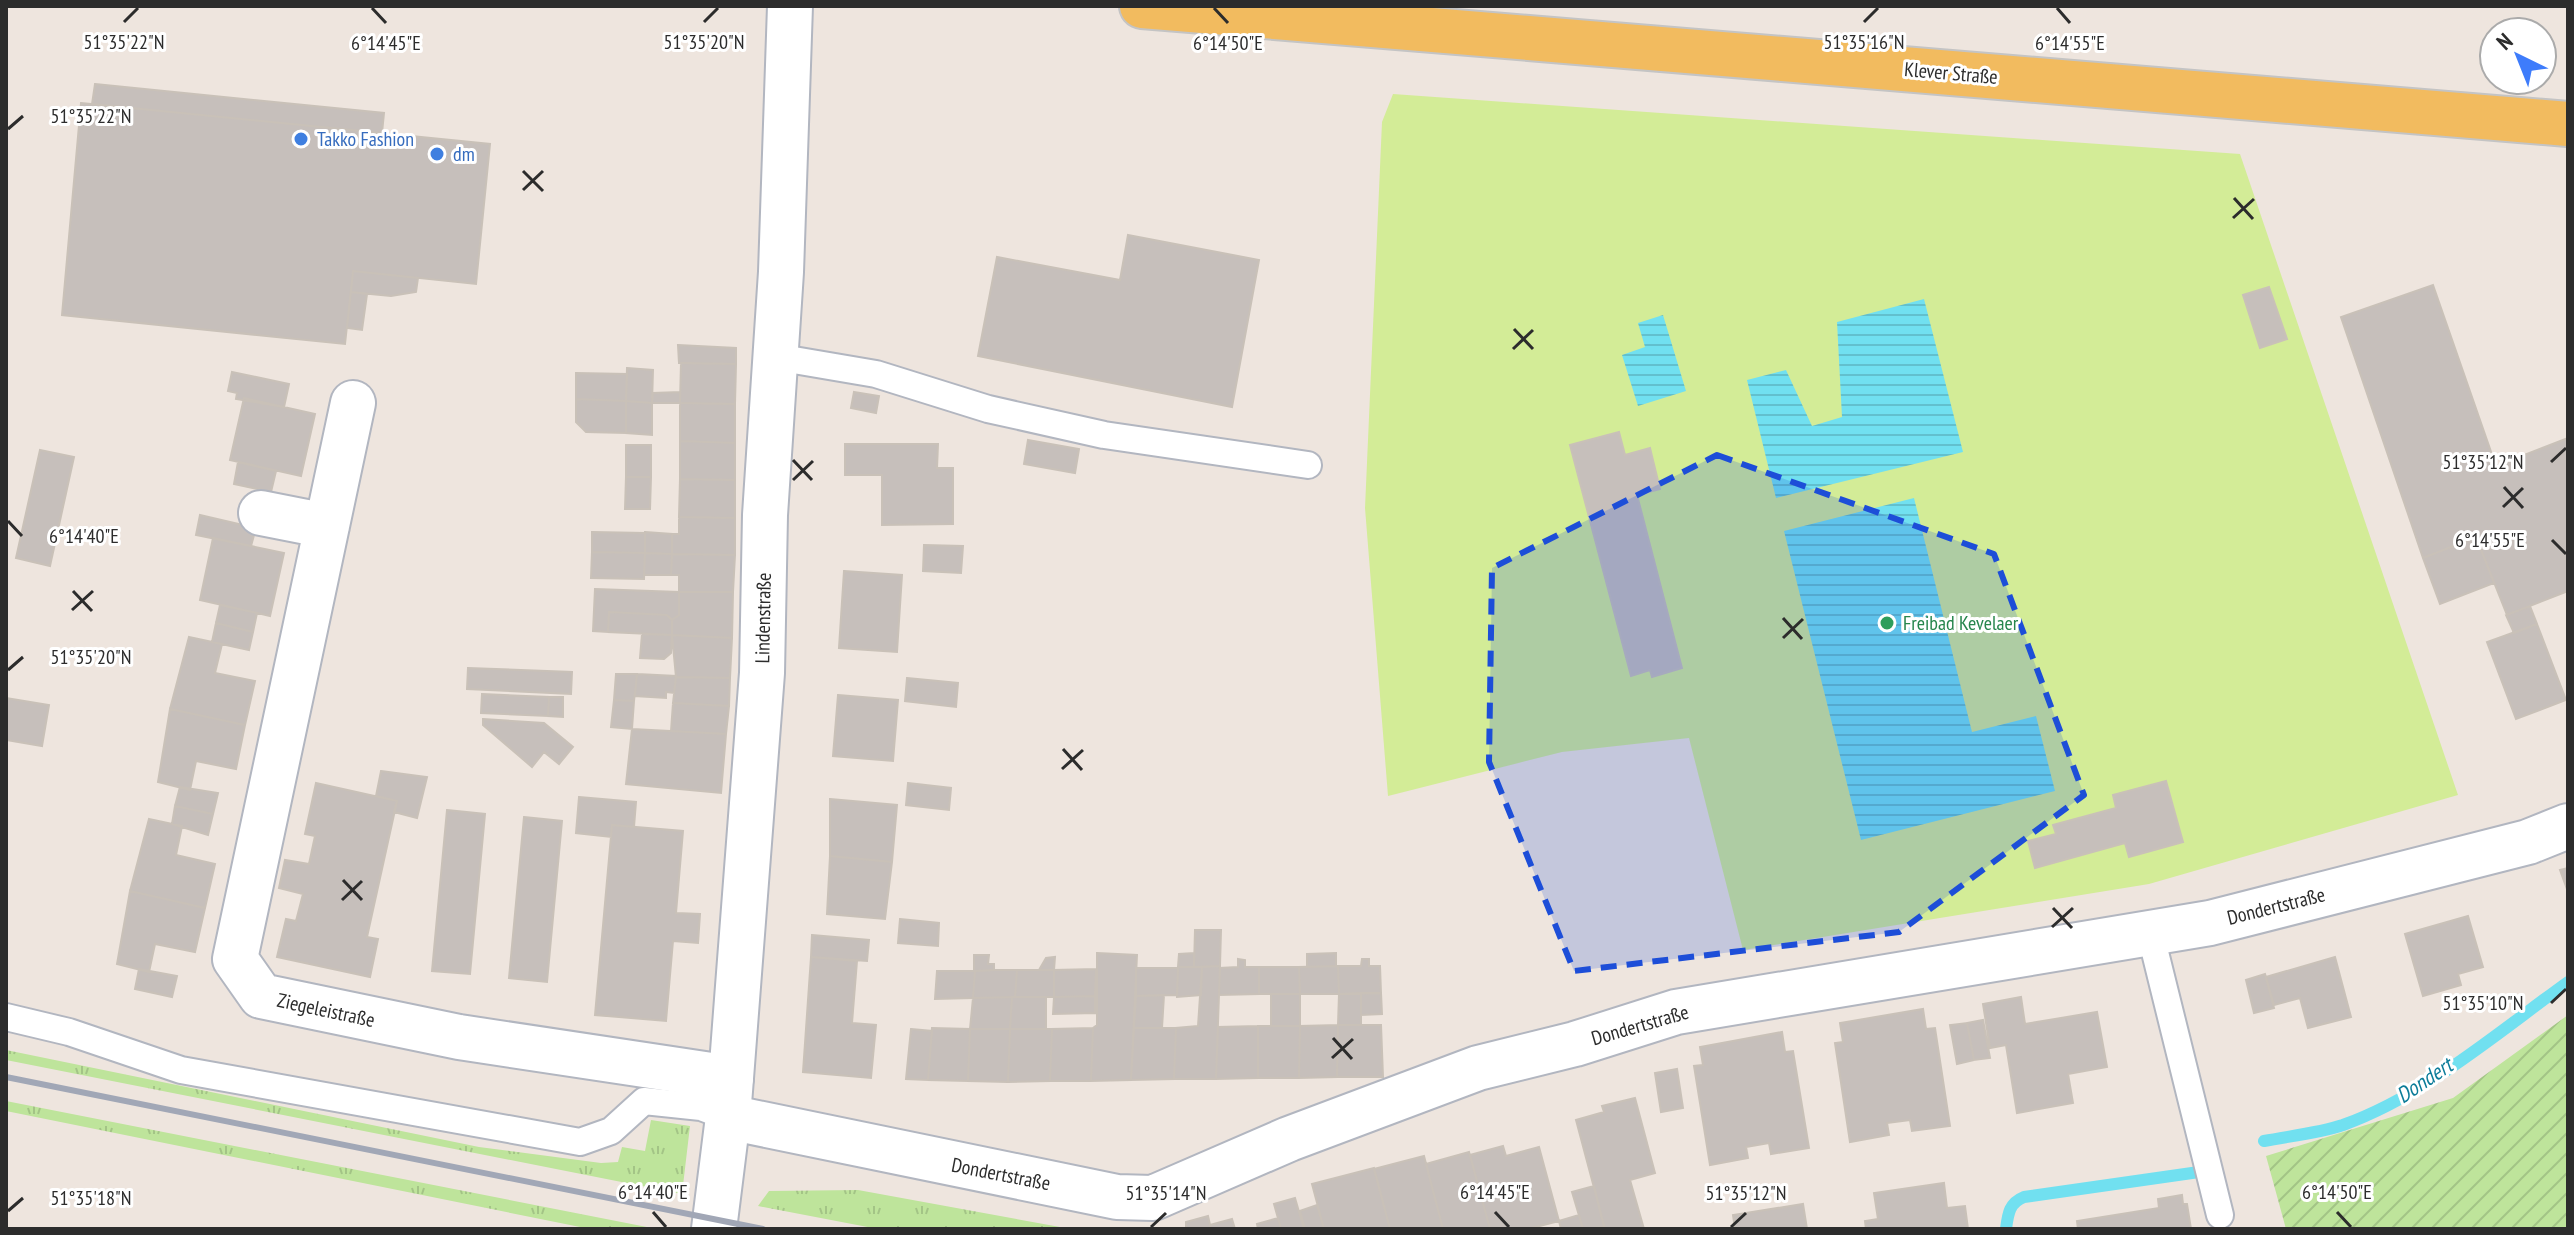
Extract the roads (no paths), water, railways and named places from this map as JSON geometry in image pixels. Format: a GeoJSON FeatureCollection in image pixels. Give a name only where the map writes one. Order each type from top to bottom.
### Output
{"type":"FeatureCollection","features":[{"type":"Feature","properties":{"kind":"main road","name":"Klever Straße"},"geometry":{"type":"LineString","coordinates":[[1142,6],[2568,124]]}},
{"type":"Feature","properties":{"kind":"street","name":"Lindenstraße"},"geometry":{"type":"LineString","coordinates":[[714,1229],[730,1098],[762,673],[765,515],[776,357],[790,6]]}},
{"type":"Feature","properties":{"kind":"street","name":"Ziegeleistraße"},"geometry":{"type":"LineString","coordinates":[[353,403],[235,959],[261,996],[730,1098]]}},
{"type":"Feature","properties":{"kind":"street"},"geometry":{"type":"LineString","coordinates":[[261,513],[327,526]]}},
{"type":"Feature","properties":{"kind":"street","name":"Dondertstraße"},"geometry":{"type":"LineString","coordinates":[[730,1098],[1117,1197],[1153,1198],[1302,1133],[1478,1068],[1575,1044],[1676,1012],[2150,932],[2256,911],[2528,842],[2568,826]]}},
{"type":"Feature","properties":{"kind":"lane"},"geometry":{"type":"LineString","coordinates":[[776,357],[876,374],[988,409],[1104,435],[1308,465]]}},
{"type":"Feature","properties":{"kind":"lane"},"geometry":{"type":"LineString","coordinates":[[2150,932],[2220,1215]]}},
{"type":"Feature","properties":{"kind":"lane"},"geometry":{"type":"LineString","coordinates":[[6,1017],[69,1032],[181,1070],[580,1142],[611,1131],[644,1101],[701,1107],[730,1098]]}},
{"type":"Feature","properties":{"kind":"water"},"geometry":{"type":"Polygon","coordinates":[[[1924,299],[1963,452],[1776,498],[1747,380],[1786,370],[1812,426],[1842,417],[1837,322],[1924,299]]]}},
{"type":"Feature","properties":{"kind":"water"},"geometry":{"type":"Polygon","coordinates":[[[1663,315],[1686,391],[1638,406],[1622,355],[1645,347],[1638,323],[1663,315]]]}},
{"type":"Feature","properties":{"kind":"water"},"geometry":{"type":"Polygon","coordinates":[[[1914,498],[1972,732],[2036,716],[2055,791],[1861,840],[1784,531],[1914,498]]]}},
{"type":"Feature","properties":{"kind":"waterway","name":"Dondert"},"geometry":{"type":"LineString","coordinates":[[2264,1141],[2343,1125],[2403,1097],[2460,1061],[2568,982]]}},
{"type":"Feature","properties":{"kind":"waterway","name":"Dondert"},"geometry":{"type":"LineString","coordinates":[[2006,1229],[2012,1206],[2024,1197],[2199,1172]]}},
{"type":"Feature","properties":{"kind":"railway"},"geometry":{"type":"LineString","coordinates":[[6,1077],[763,1229]]}},
{"type":"Feature","properties":{"kind":"place","name":"Takko Fashion"},"geometry":{"type":"Point","coordinates":[301,139]}},
{"type":"Feature","properties":{"kind":"place","name":"dm"},"geometry":{"type":"Point","coordinates":[437,154]}},
{"type":"Feature","properties":{"kind":"place","name":"Freibad Kevelaer"},"geometry":{"type":"Point","coordinates":[1887,623]}}]}
